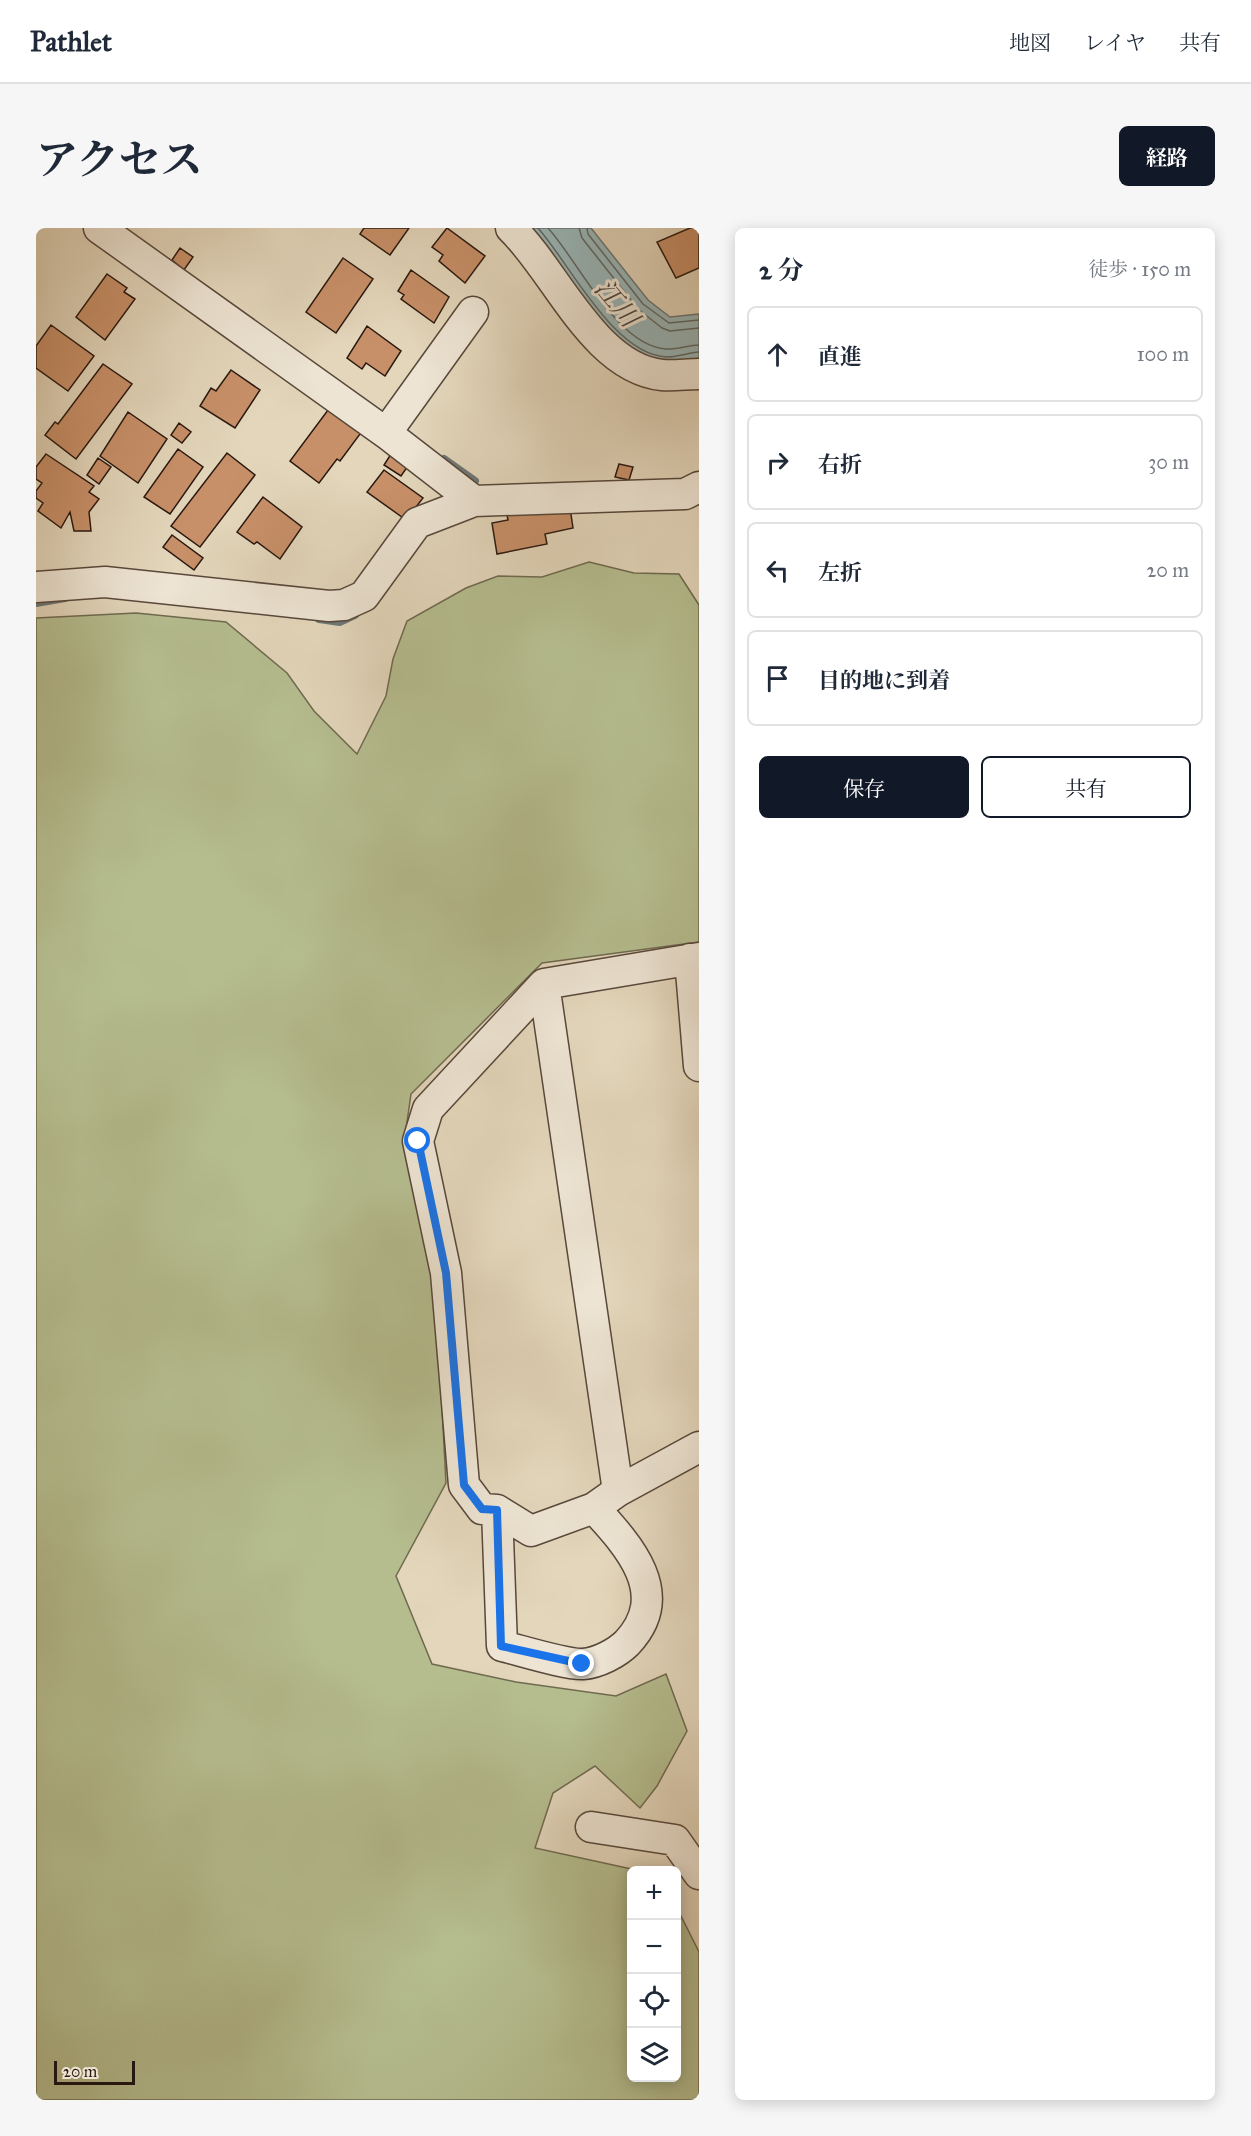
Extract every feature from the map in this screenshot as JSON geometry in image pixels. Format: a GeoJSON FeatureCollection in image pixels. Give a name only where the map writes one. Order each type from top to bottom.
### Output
{"type":"FeatureCollection","features":[{"type":"Feature","properties":{"kind":"street"},"geometry":{"type":"LineString","coordinates":[[99,228],[386,433],[474,501]]}},
{"type":"Feature","properties":{"kind":"street"},"geometry":{"type":"LineString","coordinates":[[511,228],[525,241],[582,321],[622,361],[661,375],[699,374]]}},
{"type":"Feature","properties":{"kind":"street"},"geometry":{"type":"LineString","coordinates":[[386,433],[473,312]]}},
{"type":"Feature","properties":{"kind":"street"},"geometry":{"type":"LineString","coordinates":[[36,587],[105,582],[329,606],[344,605],[364,596],[417,523],[474,501],[685,494],[699,487]]}},
{"type":"Feature","properties":{"kind":"street"},"geometry":{"type":"LineString","coordinates":[[699,1066],[695,959],[544,984],[428,1109],[418,1141],[446,1273],[464,1485],[482,1509],[497,1510],[531,1531],[594,1508],[618,1491],[699,1447]]}},
{"type":"Feature","properties":{"kind":"street"},"geometry":{"type":"LineString","coordinates":[[544,984],[618,1491]]}},
{"type":"Feature","properties":{"kind":"street"},"geometry":{"type":"LineString","coordinates":[[497,1510],[501,1646],[582,1664],[617,1653],[636,1633],[648,1603],[641,1572],[629,1546],[594,1508]]}},
{"type":"Feature","properties":{"kind":"street"},"geometry":{"type":"LineString","coordinates":[[591,1827],[675,1840],[699,1874]]}},
{"type":"Feature","properties":{"kind":"green space"},"geometry":{"type":"Polygon","coordinates":[[[589,562],[634,573],[679,574],[699,605],[699,942],[542,963],[411,1094],[404,1143],[435,1276],[446,1483],[396,1576],[432,1664],[516,1682],[616,1696],[666,1674],[687,1731],[657,1786],[640,1808],[595,1766],[553,1793],[535,1848],[627,1868],[627,2082],[681,2082],[681,1916],[699,1952],[699,2100],[36,2100],[36,618],[136,613],[226,622],[287,673],[314,711],[357,754],[386,696],[393,659],[407,621],[466,588],[498,576],[542,577],[589,562]]]}},
{"type":"Feature","properties":{"kind":"water","name":"江川"},"geometry":{"type":"Polygon","coordinates":[[[530,228],[591,228],[648,300],[670,317],[699,314],[699,358],[663,362],[641,355],[622,342],[588,307],[530,228]]]}},
{"type":"Feature","properties":{"kind":"building"},"geometry":{"type":"Polygon","coordinates":[[[364,228],[409,228],[390,255],[360,234],[364,228]]]}},
{"type":"Feature","properties":{"kind":"building"},"geometry":{"type":"Polygon","coordinates":[[[447,228],[485,256],[465,283],[439,261],[443,255],[432,247],[447,228]]]}},
{"type":"Feature","properties":{"kind":"building"},"geometry":{"type":"Polygon","coordinates":[[[690,228],[699,228],[699,268],[676,278],[657,242],[690,228]]]}},
{"type":"Feature","properties":{"kind":"building"},"geometry":{"type":"Polygon","coordinates":[[[180,248],[193,257],[184,270],[172,260],[180,248]]]}},
{"type":"Feature","properties":{"kind":"building"},"geometry":{"type":"Polygon","coordinates":[[[343,258],[373,279],[336,333],[306,312],[343,258]]]}},
{"type":"Feature","properties":{"kind":"building"},"geometry":{"type":"Polygon","coordinates":[[[411,270],[449,297],[434,323],[401,299],[404,295],[398,291],[411,270]]]}},
{"type":"Feature","properties":{"kind":"building"},"geometry":{"type":"Polygon","coordinates":[[[107,274],[127,288],[124,292],[135,299],[105,340],[76,317],[107,274]]]}},
{"type":"Feature","properties":{"kind":"building"},"geometry":{"type":"Polygon","coordinates":[[[51,325],[94,356],[68,391],[36,368],[36,346],[51,325]]]}},
{"type":"Feature","properties":{"kind":"building"},"geometry":{"type":"Polygon","coordinates":[[[367,326],[401,351],[385,376],[366,363],[362,369],[347,358],[367,326]]]}},
{"type":"Feature","properties":{"kind":"building"},"geometry":{"type":"Polygon","coordinates":[[[103,364],[132,384],[76,459],[45,435],[55,422],[58,424],[103,364]]]}},
{"type":"Feature","properties":{"kind":"building"},"geometry":{"type":"Polygon","coordinates":[[[231,370],[260,390],[235,428],[200,406],[211,388],[216,391],[231,370]]]}},
{"type":"Feature","properties":{"kind":"building"},"geometry":{"type":"Polygon","coordinates":[[[331,406],[363,430],[340,461],[337,459],[319,483],[290,461],[331,406]]]}},
{"type":"Feature","properties":{"kind":"building"},"geometry":{"type":"Polygon","coordinates":[[[128,412],[167,439],[138,483],[100,456],[128,412]]]}},
{"type":"Feature","properties":{"kind":"building"},"geometry":{"type":"Polygon","coordinates":[[[179,423],[191,432],[182,443],[171,435],[179,423]]]}},
{"type":"Feature","properties":{"kind":"building"},"geometry":{"type":"Polygon","coordinates":[[[178,449],[203,467],[170,514],[144,497],[178,449]]]}},
{"type":"Feature","properties":{"kind":"building"},"geometry":{"type":"Polygon","coordinates":[[[227,453],[255,475],[200,547],[171,526],[227,453]]]}},
{"type":"Feature","properties":{"kind":"building"},"geometry":{"type":"Polygon","coordinates":[[[46,454],[94,486],[89,492],[99,499],[89,512],[91,531],[74,531],[70,512],[61,528],[38,511],[43,503],[36,498],[36,491],[42,483],[36,479],[36,467],[46,454]]]}},
{"type":"Feature","properties":{"kind":"building"},"geometry":{"type":"Polygon","coordinates":[[[391,454],[408,466],[401,476],[384,465],[391,454]]]}},
{"type":"Feature","properties":{"kind":"building"},"geometry":{"type":"Polygon","coordinates":[[[98,458],[111,467],[99,484],[87,475],[98,458]]]}},
{"type":"Feature","properties":{"kind":"building"},"geometry":{"type":"Polygon","coordinates":[[[619,464],[633,467],[629,480],[615,477],[619,464]]]}},
{"type":"Feature","properties":{"kind":"building"},"geometry":{"type":"Polygon","coordinates":[[[384,470],[423,498],[406,520],[367,492],[384,470]]]}},
{"type":"Feature","properties":{"kind":"building"},"geometry":{"type":"Polygon","coordinates":[[[263,497],[302,527],[280,559],[257,542],[254,544],[237,532],[263,497]]]}},
{"type":"Feature","properties":{"kind":"building"},"geometry":{"type":"Polygon","coordinates":[[[570,508],[573,528],[545,534],[547,544],[497,554],[492,523],[508,520],[507,515],[570,508]]]}},
{"type":"Feature","properties":{"kind":"building"},"geometry":{"type":"Polygon","coordinates":[[[172,535],[203,558],[194,570],[163,547],[172,535]]]}},
{"type":"Feature","properties":{"kind":"waterway"},"geometry":{"type":"LineString","coordinates":[[444,459],[475,481]]}},
{"type":"Feature","properties":{"kind":"waterway"},"geometry":{"type":"LineString","coordinates":[[36,603],[65,598]]}},
{"type":"Feature","properties":{"kind":"waterway"},"geometry":{"type":"LineString","coordinates":[[319,619],[340,622],[355,615]]}},
{"type":"Feature","properties":{"kind":"route"},"geometry":{"type":"LineString","coordinates":[[418,1141],[446,1273],[464,1485],[482,1509],[497,1510],[501,1646],[582,1664]]}}]}
